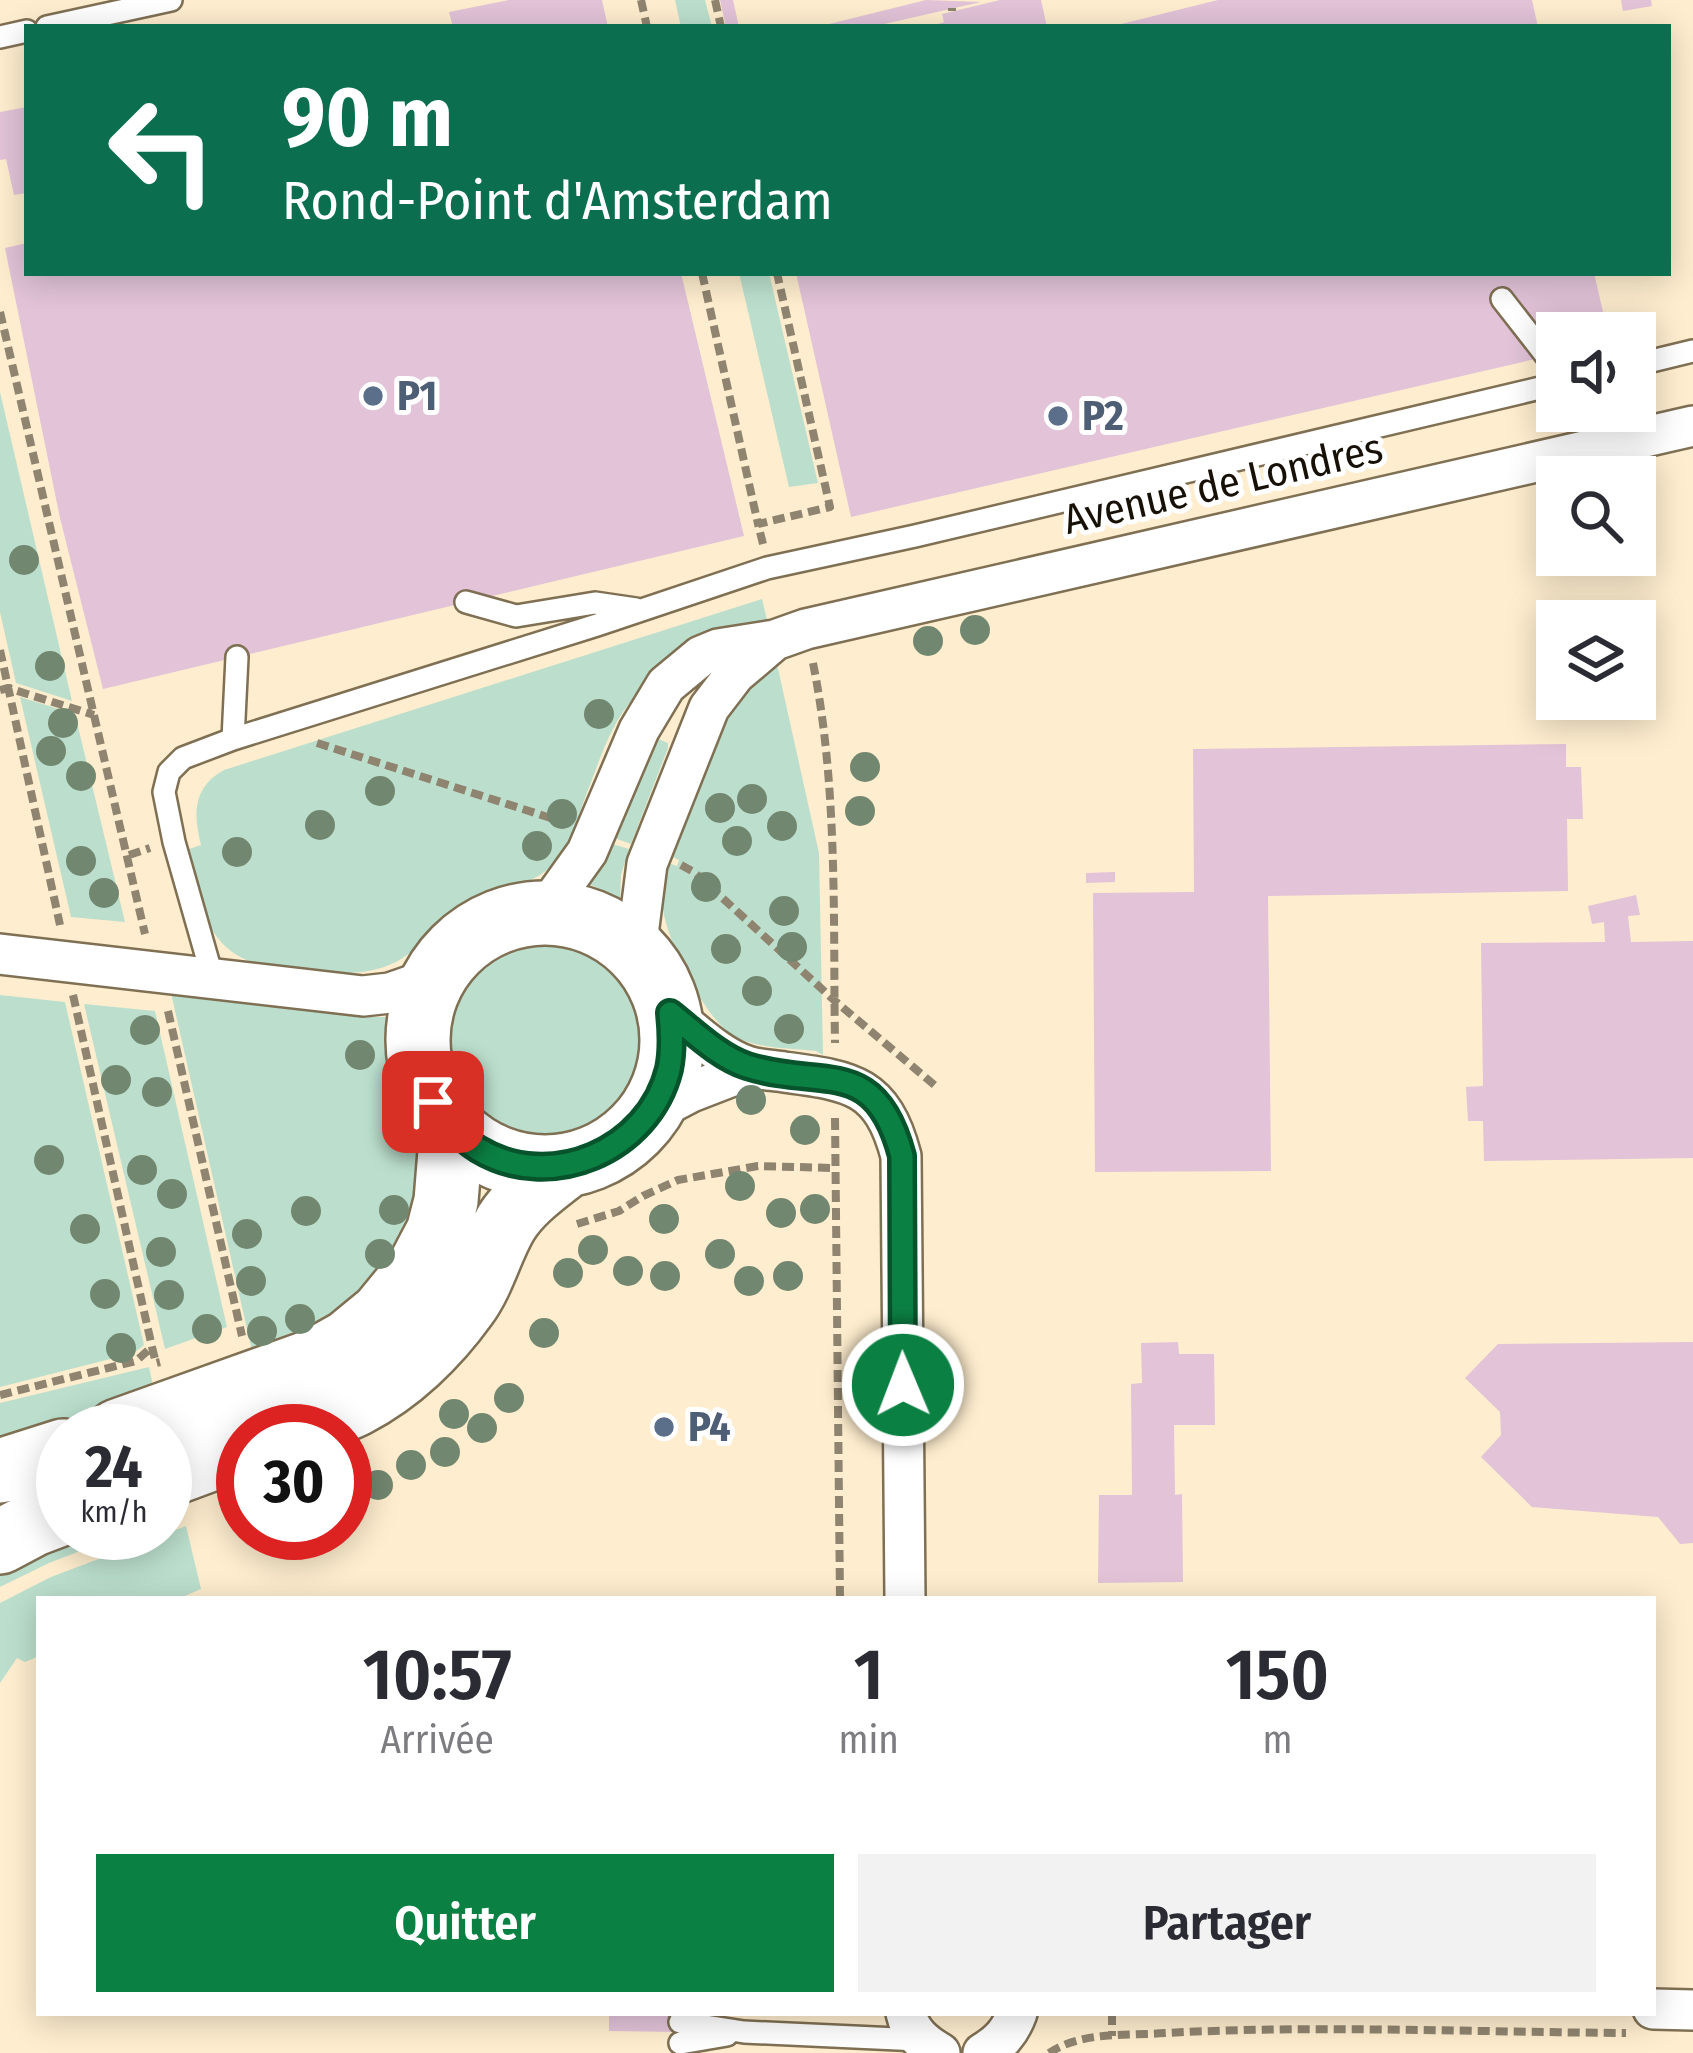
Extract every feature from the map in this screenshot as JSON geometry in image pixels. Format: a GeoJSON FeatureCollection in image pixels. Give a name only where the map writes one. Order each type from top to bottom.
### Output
{"type":"FeatureCollection","features":[{"type":"Feature","properties":{"kind":"main road"},"geometry":{"type":"LineString","coordinates":[[544,912],[578,916],[609,929],[636,950],[657,980],[670,1013],[673,1040],[661,1092],[625,1139],[598,1156],[566,1166],[535,1167],[504,1161],[476,1148],[452,1127],[433,1102],[421,1072],[417,1040],[421,1009],[433,978],[453,951],[479,931],[510,917],[544,912]]}},
{"type":"Feature","properties":{"kind":"main road"},"geometry":{"type":"LineString","coordinates":[[271,1404],[314,1361],[348,1342],[382,1314],[429,1254],[446,1201],[452,1127]]}},
{"type":"Feature","properties":{"kind":"main road"},"geometry":{"type":"LineString","coordinates":[[356,1404],[426,1352],[466,1305],[507,1223],[526,1199],[566,1166]]}},
{"type":"Feature","properties":{"kind":"main road"},"geometry":{"type":"LineString","coordinates":[[0,1471],[36,1460]]}},
{"type":"Feature","properties":{"kind":"main road"},"geometry":{"type":"LineString","coordinates":[[0,1542],[36,1523]]}},
{"type":"Feature","properties":{"kind":"street","name":"Avenue de Londres"},"geometry":{"type":"LineString","coordinates":[[544,912],[586,852],[638,730],[667,685],[701,656],[1693,426]]}},
{"type":"Feature","properties":{"kind":"street","name":"Avenue de Londres"},"geometry":{"type":"LineString","coordinates":[[636,950],[647,864],[709,708],[735,674],[775,640]]}},
{"type":"Feature","properties":{"kind":"street"},"geometry":{"type":"LineString","coordinates":[[4,951],[363,996],[390,993],[433,978]]}},
{"type":"Feature","properties":{"kind":"street"},"geometry":{"type":"LineString","coordinates":[[670,1013],[726,1056],[753,1068],[836,1078],[866,1093],[893,1125],[902,1156],[904,1596]]}},
{"type":"Feature","properties":{"kind":"street"},"geometry":{"type":"LineString","coordinates":[[647,1115],[753,1068]]}},
{"type":"Feature","properties":{"kind":"street"},"geometry":{"type":"LineString","coordinates":[[1650,2021],[1693,2010]]}},
{"type":"Feature","properties":{"kind":"street"},"geometry":{"type":"LineString","coordinates":[[983,2053],[998,2044],[1016,2016]]}},
{"type":"Feature","properties":{"kind":"lane"},"geometry":{"type":"LineString","coordinates":[[61,24],[171,0]]}},
{"type":"Feature","properties":{"kind":"lane"},"geometry":{"type":"LineString","coordinates":[[1502,299],[1536,343]]}},
{"type":"Feature","properties":{"kind":"lane"},"geometry":{"type":"LineString","coordinates":[[1656,360],[1693,351]]}},
{"type":"Feature","properties":{"kind":"lane"},"geometry":{"type":"LineString","coordinates":[[213,979],[164,792],[169,772],[183,758],[766,568],[1536,389]]}},
{"type":"Feature","properties":{"kind":"lane"},"geometry":{"type":"LineString","coordinates":[[466,602],[516,616],[595,603],[642,610]]}},
{"type":"Feature","properties":{"kind":"lane"},"geometry":{"type":"LineString","coordinates":[[232,740],[237,657]]}},
{"type":"Feature","properties":{"kind":"lane"},"geometry":{"type":"LineString","coordinates":[[680,2032],[922,2035]]}},
{"type":"Feature","properties":{"kind":"path"},"geometry":{"type":"LineString","coordinates":[[703,276],[766,568]]}},
{"type":"Feature","properties":{"kind":"path"},"geometry":{"type":"LineString","coordinates":[[758,524],[830,506],[778,276]]}},
{"type":"Feature","properties":{"kind":"path"},"geometry":{"type":"LineString","coordinates":[[0,317],[129,855],[152,972],[166,1004],[268,1404]]}},
{"type":"Feature","properties":{"kind":"path"},"geometry":{"type":"LineString","coordinates":[[0,650],[4,689],[60,926]]}},
{"type":"Feature","properties":{"kind":"path"},"geometry":{"type":"LineString","coordinates":[[4,689],[95,715]]}},
{"type":"Feature","properties":{"kind":"path"},"geometry":{"type":"LineString","coordinates":[[313,742],[574,826]]}},
{"type":"Feature","properties":{"kind":"path"},"geometry":{"type":"LineString","coordinates":[[678,863],[694,872],[938,1088]]}},
{"type":"Feature","properties":{"kind":"path"},"geometry":{"type":"LineString","coordinates":[[0,1395],[136,1360],[152,1347],[73,995]]}},
{"type":"Feature","properties":{"kind":"path"},"geometry":{"type":"LineString","coordinates":[[569,1228],[619,1211],[678,1180],[758,1166],[835,1168]]}},
{"type":"Feature","properties":{"kind":"path"},"geometry":{"type":"LineString","coordinates":[[1112,2016],[1112,2036]]}},
{"type":"Feature","properties":{"kind":"path"},"geometry":{"type":"LineString","coordinates":[[1049,2053],[1065,2043],[1112,2036],[1650,2021]]}},
{"type":"Feature","properties":{"kind":"green space"},"geometry":{"type":"Polygon","coordinates":[[[675,0],[705,0],[711,24],[680,24],[675,0]]]}},
{"type":"Feature","properties":{"kind":"green space"},"geometry":{"type":"Polygon","coordinates":[[[740,276],[770,276],[818,483],[789,487],[740,276]]]}},
{"type":"Feature","properties":{"kind":"green space"},"geometry":{"type":"Polygon","coordinates":[[[0,392],[72,701],[16,683],[0,612],[0,392]]]}},
{"type":"Feature","properties":{"kind":"green space"},"geometry":{"type":"Polygon","coordinates":[[[762,599],[767,620],[728,631],[695,648],[632,700],[607,742],[567,844],[540,875],[465,903],[414,949],[376,969],[346,973],[267,966],[236,954],[213,931],[186,850],[201,845],[198,802],[206,785],[224,770],[762,599]]]}},
{"type":"Feature","properties":{"kind":"green space"},"geometry":{"type":"Polygon","coordinates":[[[777,664],[819,853],[823,1055],[753,1043],[723,1027],[689,978],[663,909],[668,863],[677,866],[679,860],[670,856],[710,749],[739,698],[777,664]]]}},
{"type":"Feature","properties":{"kind":"green space"},"geometry":{"type":"Polygon","coordinates":[[[20,697],[75,714],[125,922],[71,917],[20,697]]]}},
{"type":"Feature","properties":{"kind":"green space"},"geometry":{"type":"Polygon","coordinates":[[[656,738],[668,743],[668,748],[631,844],[614,838],[656,738]]]}},
{"type":"Feature","properties":{"kind":"green space"},"geometry":{"type":"Polygon","coordinates":[[[612,844],[629,849],[620,899],[589,884],[612,844]]]}},
{"type":"Feature","properties":{"kind":"green space"},"geometry":{"type":"Polygon","coordinates":[[[545,946],[581,953],[611,974],[632,1004],[639,1040],[632,1076],[611,1106],[581,1127],[545,1134],[509,1127],[479,1106],[458,1076],[451,1040],[458,1004],[479,974],[509,953],[545,946]]]}},
{"type":"Feature","properties":{"kind":"green space"},"geometry":{"type":"Polygon","coordinates":[[[171,993],[386,1017],[387,1058],[394,1086],[419,1138],[426,1166],[416,1230],[360,1307],[254,1360],[171,993]]]}},
{"type":"Feature","properties":{"kind":"green space"},"geometry":{"type":"Polygon","coordinates":[[[0,995],[65,1002],[144,1345],[134,1353],[0,1387],[0,995]]]}},
{"type":"Feature","properties":{"kind":"green space"},"geometry":{"type":"Polygon","coordinates":[[[84,1004],[155,1011],[227,1327],[165,1349],[84,1004]]]}},
{"type":"Feature","properties":{"kind":"green space"},"geometry":{"type":"Polygon","coordinates":[[[149,1367],[155,1395],[130,1404],[36,1404],[36,1439],[0,1449],[0,1403],[149,1367]]]}},
{"type":"Feature","properties":{"kind":"green space"},"geometry":{"type":"Polygon","coordinates":[[[36,1548],[36,1560],[57,1560],[0,1587],[0,1565],[36,1548]]]}},
{"type":"Feature","properties":{"kind":"green space"},"geometry":{"type":"Polygon","coordinates":[[[192,1551],[201,1589],[185,1596],[36,1596],[36,1657],[25,1662],[17,1658],[0,1683],[0,1603],[96,1560],[192,1560],[192,1551]]]}},
{"type":"Feature","properties":{"kind":"building"},"geometry":{"type":"Polygon","coordinates":[[[509,0],[602,0],[607,24],[452,24],[449,12],[509,0]]]}},
{"type":"Feature","properties":{"kind":"building"},"geometry":{"type":"Polygon","coordinates":[[[720,0],[733,0],[738,24],[725,24],[720,0]]]}},
{"type":"Feature","properties":{"kind":"building"},"geometry":{"type":"Polygon","coordinates":[[[926,0],[981,2],[884,24],[829,24],[926,0]]]}},
{"type":"Feature","properties":{"kind":"building"},"geometry":{"type":"Polygon","coordinates":[[[1000,0],[1041,0],[1046,24],[938,24],[944,22],[942,14],[1000,0]]]}},
{"type":"Feature","properties":{"kind":"building"},"geometry":{"type":"Polygon","coordinates":[[[1218,0],[1532,0],[1537,24],[1121,24],[1218,0]]]}},
{"type":"Feature","properties":{"kind":"building"},"geometry":{"type":"Polygon","coordinates":[[[1621,0],[1651,0],[1652,6],[1623,11],[1621,0]]]}},
{"type":"Feature","properties":{"kind":"building"},"geometry":{"type":"Polygon","coordinates":[[[24,108],[24,193],[14,195],[6,159],[0,160],[0,112],[24,108]]]}},
{"type":"Feature","properties":{"kind":"building","name":"P1"},"geometry":{"type":"Polygon","coordinates":[[[24,244],[24,276],[682,276],[744,536],[103,689],[60,518],[5,248],[24,244]]]}},
{"type":"Feature","properties":{"kind":"building","name":"P2"},"geometry":{"type":"Polygon","coordinates":[[[797,276],[1595,276],[1603,312],[1536,312],[1536,359],[851,517],[797,276]]]}},
{"type":"Feature","properties":{"kind":"building"},"geometry":{"type":"Polygon","coordinates":[[[1566,744],[1566,767],[1581,767],[1583,819],[1567,819],[1568,891],[1268,896],[1271,1171],[1095,1172],[1093,893],[1194,892],[1193,749],[1566,744]]]}},
{"type":"Feature","properties":{"kind":"building"},"geometry":{"type":"Polygon","coordinates":[[[1115,872],[1115,882],[1086,883],[1086,873],[1115,872]]]}},
{"type":"Feature","properties":{"kind":"building"},"geometry":{"type":"Polygon","coordinates":[[[1636,895],[1640,915],[1628,916],[1631,942],[1693,941],[1693,1158],[1484,1161],[1483,1121],[1468,1121],[1466,1087],[1483,1086],[1481,943],[1605,942],[1604,922],[1592,924],[1588,906],[1636,895]]]}},
{"type":"Feature","properties":{"kind":"building"},"geometry":{"type":"Polygon","coordinates":[[[1178,1342],[1179,1354],[1214,1354],[1215,1425],[1174,1425],[1175,1495],[1182,1494],[1183,1582],[1098,1583],[1099,1495],[1132,1495],[1131,1384],[1142,1383],[1141,1343],[1178,1342]]]}},
{"type":"Feature","properties":{"kind":"building"},"geometry":{"type":"Polygon","coordinates":[[[1693,1342],[1693,1543],[1680,1544],[1658,1517],[1532,1507],[1481,1457],[1501,1435],[1500,1412],[1465,1378],[1498,1344],[1693,1342]]]}},
{"type":"Feature","properties":{"kind":"building"},"geometry":{"type":"Polygon","coordinates":[[[609,2016],[680,2016],[680,2032],[609,2031],[609,2016]]]}},
{"type":"Feature","properties":{"kind":"place","name":"P1"},"geometry":{"type":"Point","coordinates":[373,396]}},
{"type":"Feature","properties":{"kind":"place","name":"P2"},"geometry":{"type":"Point","coordinates":[1058,416]}},
{"type":"Feature","properties":{"kind":"place","name":"P4"},"geometry":{"type":"Point","coordinates":[664,1427]}},
{"type":"Feature","properties":{"kind":"route"},"geometry":{"type":"LineString","coordinates":[[433,1102],[476,1148],[504,1161],[566,1166],[598,1156],[625,1139],[661,1092],[670,1067],[670,1013],[741,1064],[836,1078],[866,1093],[893,1125],[902,1156],[903,1385]]}}]}
